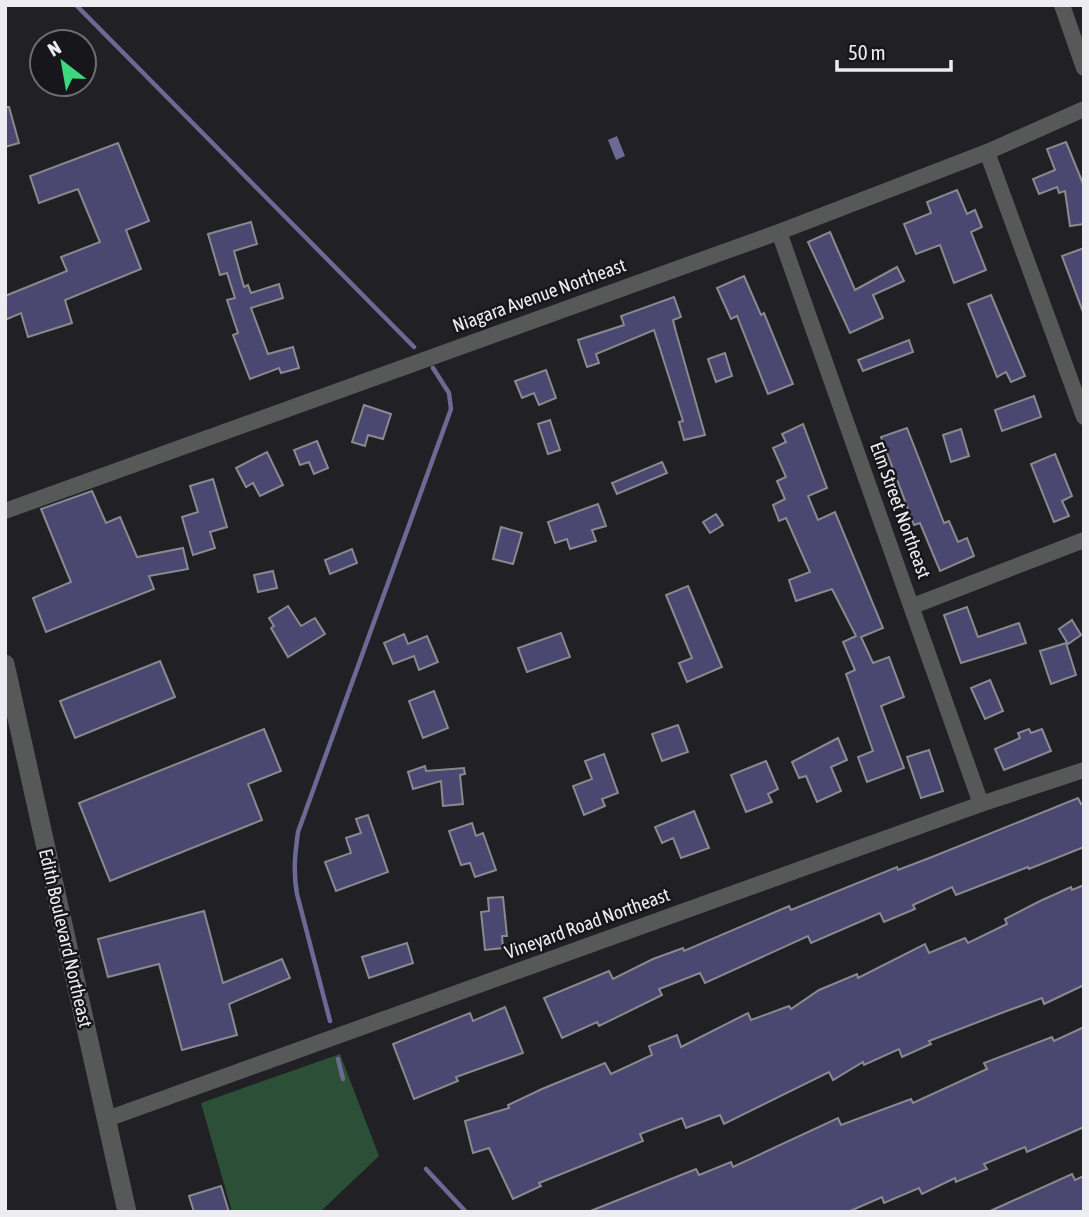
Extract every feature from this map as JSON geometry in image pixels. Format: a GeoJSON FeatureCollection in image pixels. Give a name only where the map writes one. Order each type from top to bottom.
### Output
{"type":"FeatureCollection","features":[{"type":"Feature","properties":{"kind":"street"},"geometry":{"type":"LineString","coordinates":[[1062,5],[1084,68]]}},
{"type":"Feature","properties":{"kind":"street","name":"Niagara Avenue Northeast"},"geometry":{"type":"LineString","coordinates":[[5,511],[779,232],[987,152],[1084,109]]}},
{"type":"Feature","properties":{"kind":"street"},"geometry":{"type":"LineString","coordinates":[[987,152],[1084,417]]}},
{"type":"Feature","properties":{"kind":"street","name":"Elm Street Northeast"},"geometry":{"type":"LineString","coordinates":[[779,232],[981,804]]}},
{"type":"Feature","properties":{"kind":"street"},"geometry":{"type":"LineString","coordinates":[[913,606],[1084,540]]}},
{"type":"Feature","properties":{"kind":"street","name":"Edith Boulevard Northeast"},"geometry":{"type":"LineString","coordinates":[[5,664],[127,1212]]}},
{"type":"Feature","properties":{"kind":"street","name":"Vineyard Road Northeast"},"geometry":{"type":"LineString","coordinates":[[107,1119],[981,804],[1084,770]]}},
{"type":"Feature","properties":{"kind":"green space"},"geometry":{"type":"Polygon","coordinates":[[[340,1054],[379,1156],[320,1212],[232,1212],[201,1103],[340,1054]]]}},
{"type":"Feature","properties":{"kind":"shaded area"},"geometry":{"type":"Polygon","coordinates":[[[617,136],[625,156],[616,160],[608,140],[617,136]]]}},
{"type":"Feature","properties":{"kind":"building"},"geometry":{"type":"Polygon","coordinates":[[[5,107],[9,107],[19,143],[5,147],[5,107]]]}},
{"type":"Feature","properties":{"kind":"building"},"geometry":{"type":"Polygon","coordinates":[[[1066,142],[1084,186],[1084,224],[1070,226],[1065,191],[1059,193],[1057,187],[1039,194],[1033,179],[1055,170],[1047,149],[1066,142]]]}},
{"type":"Feature","properties":{"kind":"building"},"geometry":{"type":"Polygon","coordinates":[[[118,143],[149,221],[126,230],[141,269],[65,300],[72,323],[28,337],[21,313],[5,320],[5,296],[67,271],[61,257],[100,242],[78,189],[39,203],[30,176],[118,143]]]}},
{"type":"Feature","properties":{"kind":"building"},"geometry":{"type":"Polygon","coordinates":[[[957,190],[967,214],[975,210],[982,227],[971,232],[986,270],[954,283],[940,245],[916,254],[904,224],[931,213],[927,202],[957,190]]]}},
{"type":"Feature","properties":{"kind":"building"},"geometry":{"type":"Polygon","coordinates":[[[251,222],[257,244],[234,251],[244,287],[248,285],[251,293],[279,284],[283,298],[251,308],[268,354],[293,347],[299,368],[281,373],[279,368],[250,379],[233,335],[238,333],[227,300],[235,298],[227,273],[220,275],[208,234],[251,222]]]}},
{"type":"Feature","properties":{"kind":"building"},"geometry":{"type":"Polygon","coordinates":[[[830,232],[855,290],[897,267],[904,281],[873,295],[883,318],[850,333],[808,242],[830,232]]]}},
{"type":"Feature","properties":{"kind":"building"},"geometry":{"type":"Polygon","coordinates":[[[1084,248],[1084,312],[1083,312],[1062,256],[1084,248]]]}},
{"type":"Feature","properties":{"kind":"building"},"geometry":{"type":"Polygon","coordinates":[[[744,276],[761,315],[764,313],[793,384],[768,394],[737,316],[731,319],[717,288],[744,276]]]}},
{"type":"Feature","properties":{"kind":"building"},"geometry":{"type":"Polygon","coordinates":[[[991,295],[1025,376],[1011,382],[1006,372],[997,377],[968,304],[991,295]]]}},
{"type":"Feature","properties":{"kind":"building"},"geometry":{"type":"Polygon","coordinates":[[[674,297],[681,317],[673,320],[705,435],[684,440],[679,422],[683,421],[654,330],[596,354],[599,363],[587,367],[578,340],[624,325],[621,316],[674,297]]]}},
{"type":"Feature","properties":{"kind":"building"},"geometry":{"type":"Polygon","coordinates":[[[909,340],[913,352],[863,371],[858,360],[909,340]]]}},
{"type":"Feature","properties":{"kind":"building"},"geometry":{"type":"Polygon","coordinates":[[[725,353],[732,376],[716,382],[708,359],[725,353]]]}},
{"type":"Feature","properties":{"kind":"building"},"geometry":{"type":"Polygon","coordinates":[[[546,370],[556,398],[539,405],[534,393],[522,398],[515,381],[546,370]]]}},
{"type":"Feature","properties":{"kind":"building"},"geometry":{"type":"Polygon","coordinates":[[[1034,396],[1041,417],[1002,431],[995,410],[1034,396]]]}},
{"type":"Feature","properties":{"kind":"building"},"geometry":{"type":"Polygon","coordinates":[[[364,405],[391,414],[383,439],[368,435],[365,446],[352,442],[364,405]]]}},
{"type":"Feature","properties":{"kind":"building"},"geometry":{"type":"Polygon","coordinates":[[[550,420],[560,450],[548,454],[538,424],[550,420]]]}},
{"type":"Feature","properties":{"kind":"building"},"geometry":{"type":"Polygon","coordinates":[[[803,424],[827,488],[808,496],[818,520],[835,512],[883,628],[861,637],[873,663],[889,657],[904,697],[881,706],[904,768],[867,782],[858,757],[873,751],[846,674],[855,670],[843,642],[856,636],[832,589],[796,601],[789,580],[810,572],[786,518],[779,521],[773,505],[785,499],[777,481],[786,477],[773,448],[786,442],[782,434],[803,424]]]}},
{"type":"Feature","properties":{"kind":"building"},"geometry":{"type":"Polygon","coordinates":[[[907,428],[944,523],[949,521],[958,542],[967,538],[974,556],[940,571],[920,523],[914,525],[881,437],[907,428]]]}},
{"type":"Feature","properties":{"kind":"building"},"geometry":{"type":"Polygon","coordinates":[[[961,429],[969,456],[951,462],[943,435],[961,429]]]}},
{"type":"Feature","properties":{"kind":"building"},"geometry":{"type":"Polygon","coordinates":[[[317,441],[328,468],[314,474],[309,462],[300,465],[294,450],[317,441]]]}},
{"type":"Feature","properties":{"kind":"building"},"geometry":{"type":"Polygon","coordinates":[[[267,452],[283,485],[260,496],[253,483],[246,487],[236,468],[267,452]]]}},
{"type":"Feature","properties":{"kind":"building"},"geometry":{"type":"Polygon","coordinates":[[[1055,454],[1072,496],[1062,501],[1069,516],[1054,522],[1031,464],[1055,454]]]}},
{"type":"Feature","properties":{"kind":"building"},"geometry":{"type":"Polygon","coordinates":[[[662,462],[667,473],[617,494],[612,483],[662,462]]]}},
{"type":"Feature","properties":{"kind":"building"},"geometry":{"type":"Polygon","coordinates":[[[213,479],[227,527],[210,532],[215,548],[193,555],[182,517],[198,512],[190,486],[213,479]]]}},
{"type":"Feature","properties":{"kind":"building"},"geometry":{"type":"Polygon","coordinates":[[[92,491],[106,523],[120,517],[137,557],[183,548],[188,569],[149,576],[154,589],[46,632],[33,598],[71,582],[41,509],[92,491]]]}},
{"type":"Feature","properties":{"kind":"building"},"geometry":{"type":"Polygon","coordinates":[[[598,504],[606,526],[592,530],[596,541],[570,549],[567,539],[555,543],[548,522],[598,504]]]}},
{"type":"Feature","properties":{"kind":"building"},"geometry":{"type":"Polygon","coordinates":[[[716,514],[723,525],[710,533],[703,522],[716,514]]]}},
{"type":"Feature","properties":{"kind":"building"},"geometry":{"type":"Polygon","coordinates":[[[501,527],[522,533],[513,564],[493,559],[501,527]]]}},
{"type":"Feature","properties":{"kind":"building"},"geometry":{"type":"Polygon","coordinates":[[[352,549],[357,563],[330,574],[325,560],[352,549]]]}},
{"type":"Feature","properties":{"kind":"building"},"geometry":{"type":"Polygon","coordinates":[[[273,571],[277,588],[258,592],[254,575],[273,571]]]}},
{"type":"Feature","properties":{"kind":"building"},"geometry":{"type":"Polygon","coordinates":[[[688,586],[722,667],[687,682],[679,663],[692,658],[666,595],[688,586]]]}},
{"type":"Feature","properties":{"kind":"building"},"geometry":{"type":"Polygon","coordinates":[[[288,606],[301,626],[315,618],[325,634],[288,657],[271,628],[274,626],[269,618],[288,606]]]}},
{"type":"Feature","properties":{"kind":"building"},"geometry":{"type":"Polygon","coordinates":[[[967,607],[978,637],[1019,623],[1026,643],[961,663],[944,615],[967,607]]]}},
{"type":"Feature","properties":{"kind":"building"},"geometry":{"type":"Polygon","coordinates":[[[1072,620],[1081,635],[1068,644],[1059,629],[1072,620]]]}},
{"type":"Feature","properties":{"kind":"building"},"geometry":{"type":"Polygon","coordinates":[[[561,633],[570,657],[527,672],[518,648],[561,633]]]}},
{"type":"Feature","properties":{"kind":"building"},"geometry":{"type":"Polygon","coordinates":[[[404,634],[408,644],[427,636],[438,662],[419,670],[414,656],[393,664],[384,643],[404,634]]]}},
{"type":"Feature","properties":{"kind":"building"},"geometry":{"type":"Polygon","coordinates":[[[1066,643],[1076,675],[1051,684],[1040,651],[1066,643]]]}},
{"type":"Feature","properties":{"kind":"building"},"geometry":{"type":"Polygon","coordinates":[[[160,661],[175,697],[75,738],[60,701],[160,661]]]}},
{"type":"Feature","properties":{"kind":"building"},"geometry":{"type":"Polygon","coordinates":[[[990,680],[1003,711],[985,719],[971,688],[990,680]]]}},
{"type":"Feature","properties":{"kind":"building"},"geometry":{"type":"Polygon","coordinates":[[[434,691],[448,728],[423,738],[409,701],[434,691]]]}},
{"type":"Feature","properties":{"kind":"building"},"geometry":{"type":"Polygon","coordinates":[[[678,725],[688,752],[662,761],[652,734],[678,725]]]}},
{"type":"Feature","properties":{"kind":"building"},"geometry":{"type":"Polygon","coordinates":[[[264,729],[281,771],[248,784],[262,820],[110,881],[79,803],[264,729]]]}},
{"type":"Feature","properties":{"kind":"building"},"geometry":{"type":"Polygon","coordinates":[[[1029,729],[1031,733],[1042,729],[1051,751],[1004,770],[995,749],[1020,738],[1018,733],[1029,729]]]}},
{"type":"Feature","properties":{"kind":"building"},"geometry":{"type":"Polygon","coordinates":[[[838,738],[847,760],[831,767],[841,791],[817,802],[806,776],[799,778],[792,762],[838,738]]]}},
{"type":"Feature","properties":{"kind":"building"},"geometry":{"type":"Polygon","coordinates":[[[929,750],[943,791],[921,798],[907,757],[929,750]]]}},
{"type":"Feature","properties":{"kind":"building"},"geometry":{"type":"Polygon","coordinates":[[[604,754],[618,793],[602,799],[605,806],[584,815],[573,786],[592,779],[585,761],[604,754]]]}},
{"type":"Feature","properties":{"kind":"building"},"geometry":{"type":"Polygon","coordinates":[[[766,761],[778,789],[768,794],[772,802],[746,812],[731,775],[766,761]]]}},
{"type":"Feature","properties":{"kind":"building"},"geometry":{"type":"Polygon","coordinates":[[[425,766],[426,771],[464,768],[465,774],[460,775],[463,804],[443,806],[441,781],[413,789],[408,772],[425,766]]]}},
{"type":"Feature","properties":{"kind":"building"},"geometry":{"type":"Polygon","coordinates":[[[1078,798],[1081,804],[1084,803],[1084,847],[1029,869],[1028,867],[956,895],[952,887],[913,905],[915,909],[884,922],[880,913],[811,943],[808,936],[705,983],[700,973],[659,989],[662,995],[599,1026],[597,1022],[562,1038],[544,998],[609,971],[613,979],[653,959],[683,948],[684,951],[789,906],[791,910],[1078,798]]]}},
{"type":"Feature","properties":{"kind":"building"},"geometry":{"type":"Polygon","coordinates":[[[694,811],[709,848],[681,858],[673,838],[662,843],[655,827],[694,811]]]}},
{"type":"Feature","properties":{"kind":"building"},"geometry":{"type":"Polygon","coordinates":[[[368,815],[388,872],[336,891],[325,862],[351,853],[346,838],[361,833],[356,819],[368,815]]]}},
{"type":"Feature","properties":{"kind":"building"},"geometry":{"type":"Polygon","coordinates":[[[472,823],[476,836],[483,833],[496,870],[475,877],[470,863],[461,865],[449,831],[472,823]]]}},
{"type":"Feature","properties":{"kind":"building"},"geometry":{"type":"Polygon","coordinates":[[[1084,885],[1084,985],[1044,1004],[1042,998],[1004,1012],[929,1041],[931,1044],[902,1057],[899,1049],[864,1065],[863,1062],[833,1080],[829,1072],[724,1124],[720,1115],[686,1128],[682,1118],[640,1134],[643,1141],[539,1183],[541,1186],[513,1199],[489,1148],[473,1153],[465,1121],[509,1108],[508,1105],[542,1089],[605,1063],[611,1074],[652,1055],[649,1046],[677,1035],[681,1047],[748,1013],[751,1020],[789,1006],[791,1009],[819,990],[857,974],[858,978],[925,944],[929,953],[965,938],[968,943],[1007,924],[1005,919],[1040,901],[1071,887],[1072,890],[1084,885]]]}},
{"type":"Feature","properties":{"kind":"building"},"geometry":{"type":"Polygon","coordinates":[[[503,897],[507,936],[502,936],[503,948],[485,950],[481,912],[489,911],[488,898],[503,897]]]}},
{"type":"Feature","properties":{"kind":"building"},"geometry":{"type":"Polygon","coordinates":[[[204,911],[223,983],[282,959],[290,978],[229,1004],[237,1035],[182,1050],[159,964],[108,977],[98,939],[204,911]]]}},
{"type":"Feature","properties":{"kind":"building"},"geometry":{"type":"Polygon","coordinates":[[[407,943],[413,963],[369,978],[362,957],[407,943]]]}},
{"type":"Feature","properties":{"kind":"building"},"geometry":{"type":"Polygon","coordinates":[[[505,1007],[523,1053],[456,1077],[458,1081],[414,1099],[393,1044],[470,1013],[473,1021],[505,1007]]]}},
{"type":"Feature","properties":{"kind":"building"},"geometry":{"type":"Polygon","coordinates":[[[1084,1027],[1084,1127],[1027,1152],[1025,1147],[984,1164],[987,1169],[956,1182],[955,1178],[922,1194],[919,1188],[884,1203],[882,1197],[848,1212],[588,1212],[696,1169],[699,1175],[731,1162],[733,1167],[838,1118],[841,1125],[911,1099],[913,1103],[987,1069],[984,1063],[1052,1037],[1054,1041],[1084,1027]]]}},
{"type":"Feature","properties":{"kind":"building"},"geometry":{"type":"Polygon","coordinates":[[[1072,1174],[1075,1180],[1084,1176],[1084,1212],[988,1212],[1072,1174]]]}},
{"type":"Feature","properties":{"kind":"building"},"geometry":{"type":"Polygon","coordinates":[[[221,1186],[229,1212],[194,1212],[189,1196],[221,1186]]]}},
{"type":"Feature","properties":{"kind":"waterway"},"geometry":{"type":"LineString","coordinates":[[76,5],[414,347]]}},
{"type":"Feature","properties":{"kind":"waterway"},"geometry":{"type":"LineString","coordinates":[[330,1021],[297,894],[295,863],[298,832],[451,409],[449,393],[433,368]]}},
{"type":"Feature","properties":{"kind":"waterway"},"geometry":{"type":"LineString","coordinates":[[338,1059],[343,1079]]}},
{"type":"Feature","properties":{"kind":"waterway"},"geometry":{"type":"LineString","coordinates":[[426,1169],[466,1212]]}}]}
